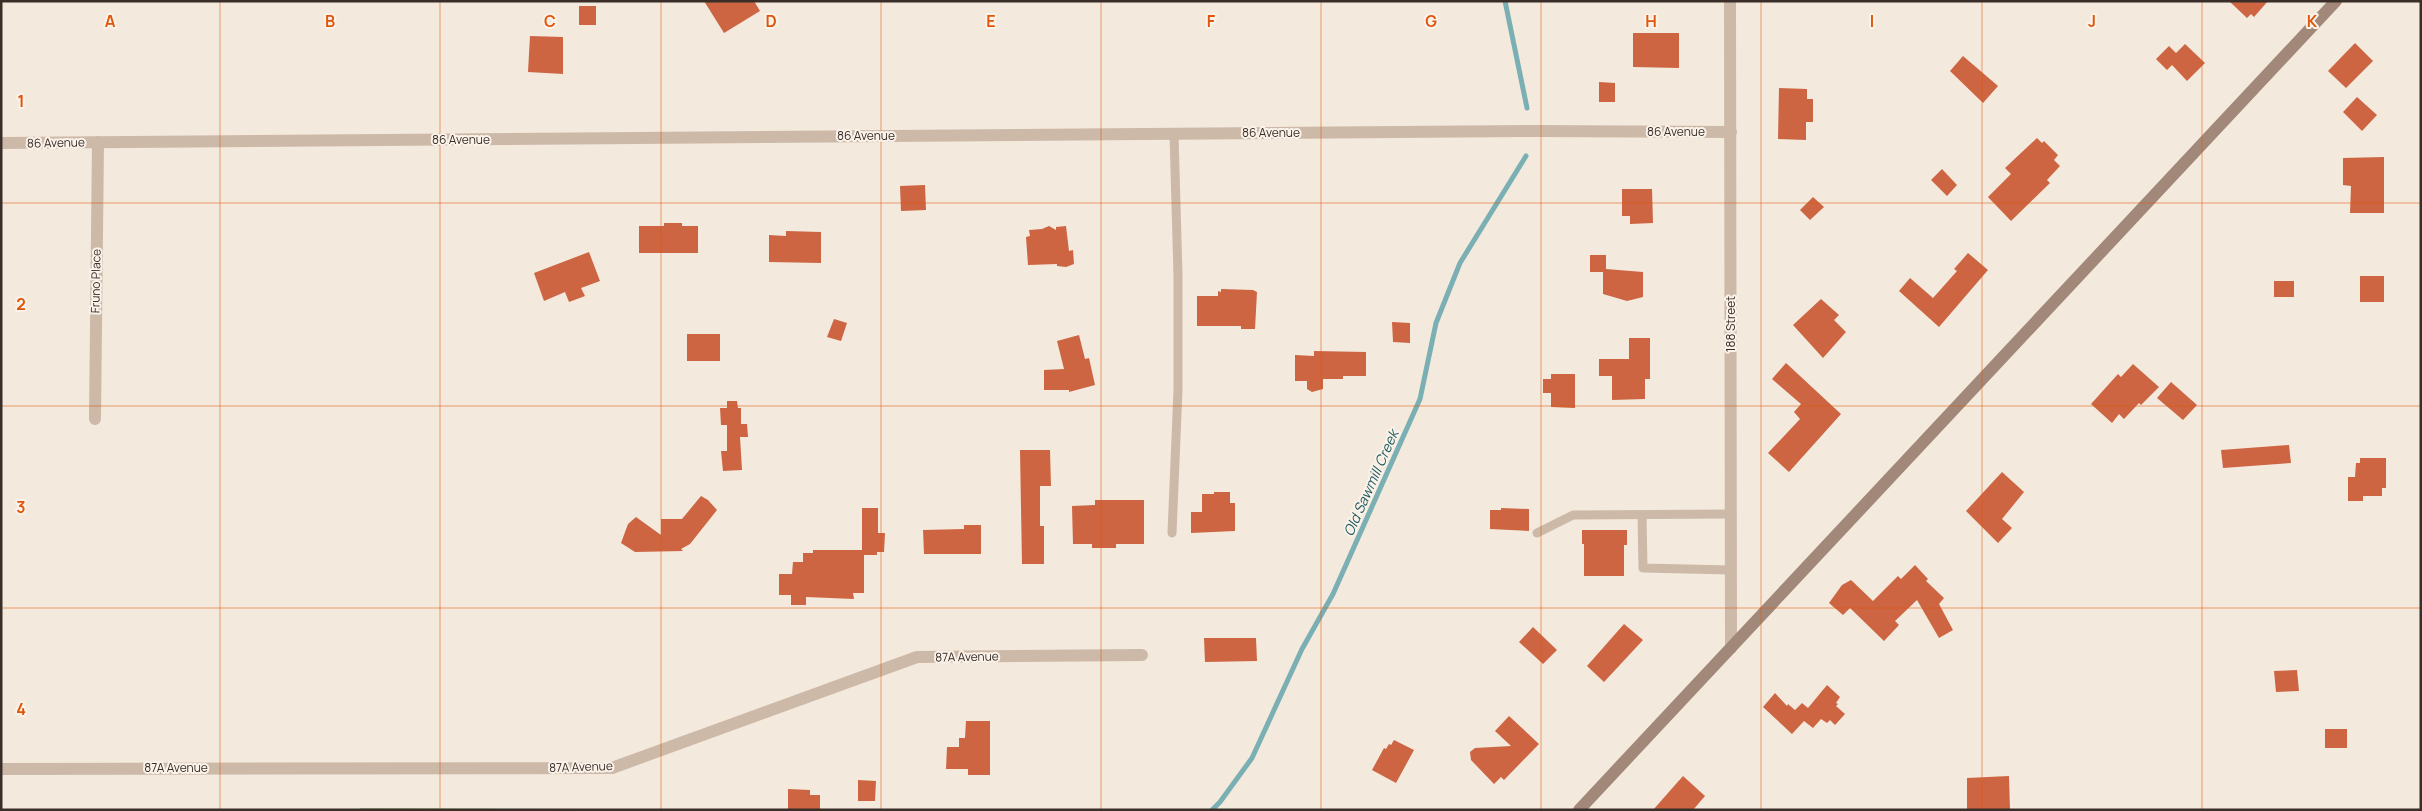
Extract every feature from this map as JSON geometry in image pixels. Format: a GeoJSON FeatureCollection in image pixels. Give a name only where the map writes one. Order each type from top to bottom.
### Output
{"type":"FeatureCollection","features":[{"type":"Feature","properties":{"kind":"main road"},"geometry":{"type":"LineString","coordinates":[[1579,810],[2336,1]]}},
{"type":"Feature","properties":{"kind":"street","name":"188 Street"},"geometry":{"type":"LineString","coordinates":[[1730,1],[1731,648]]}},
{"type":"Feature","properties":{"kind":"street","name":"86 Avenue"},"geometry":{"type":"LineString","coordinates":[[1,144],[1174,134],[1731,132]]}},
{"type":"Feature","properties":{"kind":"street","name":"Fruno Place"},"geometry":{"type":"LineString","coordinates":[[95,419],[98,142]]}},
{"type":"Feature","properties":{"kind":"street","name":"87A Avenue"},"geometry":{"type":"LineString","coordinates":[[1,769],[612,768],[917,657],[1142,655]]}},
{"type":"Feature","properties":{"kind":"lane"},"geometry":{"type":"LineString","coordinates":[[1172,533],[1178,364],[1178,275],[1174,134]]}},
{"type":"Feature","properties":{"kind":"lane"},"geometry":{"type":"LineString","coordinates":[[1537,533],[1573,515],[1731,514]]}},
{"type":"Feature","properties":{"kind":"lane"},"geometry":{"type":"LineString","coordinates":[[1642,515],[1643,568],[1731,570]]}},
{"type":"Feature","properties":{"kind":"green space"},"geometry":{"type":"Polygon","coordinates":[[[360,808],[584,809],[584,810],[360,810],[360,808]]]}},
{"type":"Feature","properties":{"kind":"building"},"geometry":{"type":"Polygon","coordinates":[[[704,1],[754,1],[760,11],[724,33],[704,1]]]}},
{"type":"Feature","properties":{"kind":"building"},"geometry":{"type":"Polygon","coordinates":[[[2229,1],[2268,1],[2254,17],[2251,14],[2247,18],[2229,1]]]}},
{"type":"Feature","properties":{"kind":"building"},"geometry":{"type":"Polygon","coordinates":[[[579,6],[596,6],[596,25],[579,25],[579,6]]]}},
{"type":"Feature","properties":{"kind":"building"},"geometry":{"type":"Polygon","coordinates":[[[1633,33],[1679,33],[1679,68],[1633,67],[1633,33]]]}},
{"type":"Feature","properties":{"kind":"building"},"geometry":{"type":"Polygon","coordinates":[[[530,36],[563,37],[563,74],[528,72],[530,36]]]}},
{"type":"Feature","properties":{"kind":"building"},"geometry":{"type":"Polygon","coordinates":[[[2355,43],[2373,61],[2346,88],[2328,71],[2355,43]]]}},
{"type":"Feature","properties":{"kind":"building"},"geometry":{"type":"Polygon","coordinates":[[[2185,44],[2205,63],[2187,81],[2172,65],[2167,70],[2156,59],[2169,46],[2176,53],[2185,44]]]}},
{"type":"Feature","properties":{"kind":"building"},"geometry":{"type":"Polygon","coordinates":[[[1963,56],[1998,86],[1983,103],[1950,71],[1963,56]]]}},
{"type":"Feature","properties":{"kind":"building"},"geometry":{"type":"Polygon","coordinates":[[[1599,82],[1615,83],[1615,102],[1599,102],[1599,82]]]}},
{"type":"Feature","properties":{"kind":"building"},"geometry":{"type":"Polygon","coordinates":[[[1779,88],[1807,89],[1807,99],[1813,99],[1813,122],[1806,122],[1806,140],[1778,139],[1779,88]]]}},
{"type":"Feature","properties":{"kind":"building"},"geometry":{"type":"Polygon","coordinates":[[[2357,97],[2377,115],[2362,131],[2343,112],[2357,97]]]}},
{"type":"Feature","properties":{"kind":"building"},"geometry":{"type":"Polygon","coordinates":[[[2037,138],[2042,143],[2044,141],[2058,155],[2054,160],[2060,166],[2047,180],[2050,183],[2011,221],[1988,197],[2011,174],[2005,168],[2037,138]]]}},
{"type":"Feature","properties":{"kind":"building"},"geometry":{"type":"Polygon","coordinates":[[[2384,157],[2384,213],[2350,213],[2351,186],[2343,185],[2343,158],[2384,157]]]}},
{"type":"Feature","properties":{"kind":"building"},"geometry":{"type":"Polygon","coordinates":[[[1942,169],[1957,185],[1947,196],[1931,180],[1942,169]]]}},
{"type":"Feature","properties":{"kind":"building"},"geometry":{"type":"Polygon","coordinates":[[[925,185],[926,210],[901,211],[900,186],[925,185]]]}},
{"type":"Feature","properties":{"kind":"building"},"geometry":{"type":"Polygon","coordinates":[[[1622,189],[1652,189],[1653,223],[1630,224],[1630,216],[1622,216],[1622,189]]]}},
{"type":"Feature","properties":{"kind":"building"},"geometry":{"type":"Polygon","coordinates":[[[1813,197],[1824,207],[1810,220],[1800,210],[1813,197]]]}},
{"type":"Feature","properties":{"kind":"building"},"geometry":{"type":"Polygon","coordinates":[[[664,223],[682,223],[682,226],[698,226],[698,253],[639,253],[639,226],[664,226],[664,223]]]}},
{"type":"Feature","properties":{"kind":"building"},"geometry":{"type":"Polygon","coordinates":[[[1049,226],[1056,230],[1056,227],[1066,226],[1069,251],[1073,250],[1074,264],[1066,267],[1057,266],[1057,264],[1028,265],[1026,237],[1030,236],[1029,230],[1042,229],[1049,226]]]}},
{"type":"Feature","properties":{"kind":"building"},"geometry":{"type":"Polygon","coordinates":[[[786,231],[821,232],[821,263],[769,262],[769,235],[786,236],[786,231]]]}},
{"type":"Feature","properties":{"kind":"building"},"geometry":{"type":"Polygon","coordinates":[[[589,252],[600,281],[581,288],[585,296],[569,302],[565,292],[544,301],[534,273],[589,252]]]}},
{"type":"Feature","properties":{"kind":"building"},"geometry":{"type":"Polygon","coordinates":[[[1968,253],[1988,270],[1939,327],[1899,291],[1910,278],[1933,298],[1957,271],[1954,269],[1968,253]]]}},
{"type":"Feature","properties":{"kind":"building"},"geometry":{"type":"Polygon","coordinates":[[[1590,255],[1606,255],[1606,269],[1643,272],[1643,297],[1627,301],[1603,294],[1603,272],[1590,272],[1590,255]]]}},
{"type":"Feature","properties":{"kind":"building"},"geometry":{"type":"Polygon","coordinates":[[[2360,276],[2384,276],[2384,302],[2360,302],[2360,276]]]}},
{"type":"Feature","properties":{"kind":"building"},"geometry":{"type":"Polygon","coordinates":[[[2274,281],[2294,281],[2294,297],[2274,297],[2274,281]]]}},
{"type":"Feature","properties":{"kind":"building"},"geometry":{"type":"Polygon","coordinates":[[[1221,289],[1253,290],[1257,292],[1255,329],[1241,329],[1241,326],[1197,326],[1197,296],[1218,296],[1218,291],[1221,292],[1221,289]]]}},
{"type":"Feature","properties":{"kind":"building"},"geometry":{"type":"Polygon","coordinates":[[[1821,299],[1839,315],[1834,320],[1846,332],[1823,358],[1793,325],[1821,299]]]}},
{"type":"Feature","properties":{"kind":"building"},"geometry":{"type":"Polygon","coordinates":[[[834,319],[847,323],[841,341],[827,337],[834,319]]]}},
{"type":"Feature","properties":{"kind":"building"},"geometry":{"type":"Polygon","coordinates":[[[1392,322],[1410,323],[1410,343],[1393,342],[1392,322]]]}},
{"type":"Feature","properties":{"kind":"building"},"geometry":{"type":"Polygon","coordinates":[[[687,334],[720,334],[720,361],[687,361],[687,334]]]}},
{"type":"Feature","properties":{"kind":"building"},"geometry":{"type":"Polygon","coordinates":[[[1079,335],[1085,359],[1089,358],[1095,385],[1069,392],[1069,390],[1044,390],[1044,370],[1064,369],[1057,341],[1079,335]]]}},
{"type":"Feature","properties":{"kind":"building"},"geometry":{"type":"Polygon","coordinates":[[[1629,338],[1650,338],[1650,379],[1645,379],[1645,399],[1612,400],[1612,376],[1599,376],[1599,359],[1629,359],[1629,338]]]}},
{"type":"Feature","properties":{"kind":"building"},"geometry":{"type":"Polygon","coordinates":[[[1314,351],[1366,352],[1366,376],[1343,376],[1343,379],[1323,379],[1323,389],[1312,392],[1307,389],[1307,381],[1295,381],[1295,355],[1314,356],[1314,351]]]}},
{"type":"Feature","properties":{"kind":"building"},"geometry":{"type":"Polygon","coordinates":[[[1786,363],[1841,414],[1789,472],[1768,453],[1800,419],[1794,412],[1801,404],[1772,379],[1786,363]]]}},
{"type":"Feature","properties":{"kind":"building"},"geometry":{"type":"Polygon","coordinates":[[[2133,364],[2159,387],[2141,405],[2139,403],[2124,419],[2119,414],[2112,423],[2091,404],[2118,374],[2121,377],[2133,364]]]}},
{"type":"Feature","properties":{"kind":"building"},"geometry":{"type":"Polygon","coordinates":[[[1551,374],[1575,374],[1575,408],[1551,407],[1551,393],[1543,393],[1543,379],[1551,379],[1551,374]]]}},
{"type":"Feature","properties":{"kind":"building"},"geometry":{"type":"Polygon","coordinates":[[[2171,382],[2197,405],[2183,420],[2157,398],[2171,382]]]}},
{"type":"Feature","properties":{"kind":"building"},"geometry":{"type":"Polygon","coordinates":[[[727,401],[737,401],[738,408],[741,408],[741,424],[747,424],[748,437],[740,437],[742,470],[723,471],[721,451],[727,451],[727,425],[721,425],[720,408],[727,408],[727,401]]]}},
{"type":"Feature","properties":{"kind":"building"},"geometry":{"type":"Polygon","coordinates":[[[2289,445],[2291,463],[2223,468],[2221,450],[2289,445]]]}},
{"type":"Feature","properties":{"kind":"building"},"geometry":{"type":"Polygon","coordinates":[[[1020,450],[1050,450],[1051,486],[1040,486],[1040,526],[1044,526],[1044,564],[1022,564],[1020,450]]]}},
{"type":"Feature","properties":{"kind":"building"},"geometry":{"type":"Polygon","coordinates":[[[2360,458],[2386,458],[2386,488],[2382,488],[2382,496],[2363,496],[2363,501],[2348,501],[2348,477],[2355,477],[2356,463],[2360,463],[2360,458]]]}},
{"type":"Feature","properties":{"kind":"building"},"geometry":{"type":"Polygon","coordinates":[[[2002,472],[2024,492],[2002,519],[2012,528],[1998,543],[1966,511],[2002,472]]]}},
{"type":"Feature","properties":{"kind":"building"},"geometry":{"type":"Polygon","coordinates":[[[1214,492],[1230,492],[1230,503],[1235,503],[1235,531],[1191,533],[1191,512],[1202,512],[1202,494],[1214,494],[1214,492]]]}},
{"type":"Feature","properties":{"kind":"building"},"geometry":{"type":"Polygon","coordinates":[[[701,496],[708,500],[717,510],[690,544],[681,549],[683,551],[635,552],[621,543],[628,524],[636,517],[661,535],[661,519],[682,519],[701,496]]]}},
{"type":"Feature","properties":{"kind":"building"},"geometry":{"type":"Polygon","coordinates":[[[1095,500],[1144,500],[1144,544],[1116,544],[1116,548],[1092,548],[1092,544],[1073,544],[1072,506],[1095,505],[1095,500]]]}},
{"type":"Feature","properties":{"kind":"building"},"geometry":{"type":"Polygon","coordinates":[[[862,508],[878,508],[878,533],[885,533],[884,552],[877,552],[877,555],[864,555],[864,593],[853,593],[854,599],[806,597],[806,605],[791,605],[791,595],[779,595],[779,574],[792,574],[793,562],[803,562],[803,553],[813,553],[813,550],[862,550],[862,508]]]}},
{"type":"Feature","properties":{"kind":"building"},"geometry":{"type":"Polygon","coordinates":[[[1501,508],[1529,509],[1529,531],[1490,529],[1490,510],[1501,510],[1501,508]]]}},
{"type":"Feature","properties":{"kind":"building"},"geometry":{"type":"Polygon","coordinates":[[[964,525],[981,525],[981,554],[924,554],[923,530],[964,529],[964,525]]]}},
{"type":"Feature","properties":{"kind":"building"},"geometry":{"type":"Polygon","coordinates":[[[1582,530],[1627,530],[1627,545],[1624,545],[1624,576],[1584,576],[1582,530]]]}},
{"type":"Feature","properties":{"kind":"building"},"geometry":{"type":"Polygon","coordinates":[[[1915,565],[1928,579],[1926,581],[1944,598],[1939,604],[1953,630],[1939,638],[1917,600],[1895,621],[1899,625],[1884,641],[1850,608],[1843,615],[1829,603],[1842,585],[1851,580],[1873,601],[1898,576],[1901,579],[1915,565]]]}},
{"type":"Feature","properties":{"kind":"building"},"geometry":{"type":"Polygon","coordinates":[[[1624,624],[1643,640],[1604,682],[1587,666],[1624,624]]]}},
{"type":"Feature","properties":{"kind":"building"},"geometry":{"type":"Polygon","coordinates":[[[1533,627],[1557,650],[1543,664],[1519,642],[1533,627]]]}},
{"type":"Feature","properties":{"kind":"building"},"geometry":{"type":"Polygon","coordinates":[[[1204,638],[1256,638],[1257,661],[1205,662],[1204,638]]]}},
{"type":"Feature","properties":{"kind":"building"},"geometry":{"type":"Polygon","coordinates":[[[2297,670],[2299,691],[2276,692],[2274,671],[2297,670]]]}},
{"type":"Feature","properties":{"kind":"building"},"geometry":{"type":"Polygon","coordinates":[[[1827,685],[1840,697],[1836,706],[1845,714],[1835,725],[1830,720],[1827,723],[1821,719],[1813,728],[1804,721],[1792,734],[1763,707],[1775,693],[1787,706],[1788,704],[1795,710],[1802,703],[1808,708],[1827,685]]]}},
{"type":"Feature","properties":{"kind":"building"},"geometry":{"type":"Polygon","coordinates":[[[1509,716],[1539,744],[1504,780],[1501,777],[1494,784],[1471,760],[1470,752],[1475,748],[1511,746],[1495,731],[1509,716]]]}},
{"type":"Feature","properties":{"kind":"building"},"geometry":{"type":"Polygon","coordinates":[[[966,721],[990,721],[990,775],[968,775],[968,769],[946,769],[947,747],[959,747],[959,738],[965,738],[966,721]]]}},
{"type":"Feature","properties":{"kind":"building"},"geometry":{"type":"Polygon","coordinates":[[[2325,729],[2347,729],[2347,748],[2325,748],[2325,729]]]}},
{"type":"Feature","properties":{"kind":"building"},"geometry":{"type":"Polygon","coordinates":[[[1394,740],[1414,750],[1396,783],[1372,770],[1384,748],[1386,749],[1389,744],[1391,745],[1394,740]]]}},
{"type":"Feature","properties":{"kind":"building"},"geometry":{"type":"Polygon","coordinates":[[[1683,776],[1705,796],[1693,810],[1653,810],[1683,776]]]}},
{"type":"Feature","properties":{"kind":"building"},"geometry":{"type":"Polygon","coordinates":[[[2009,776],[2010,810],[1967,810],[1967,778],[2009,776]]]}},
{"type":"Feature","properties":{"kind":"building"},"geometry":{"type":"Polygon","coordinates":[[[858,780],[876,781],[875,801],[858,801],[858,780]]]}},
{"type":"Feature","properties":{"kind":"building"},"geometry":{"type":"Polygon","coordinates":[[[788,789],[810,790],[810,795],[820,795],[820,810],[788,810],[788,789]]]}},
{"type":"Feature","properties":{"kind":"waterway","name":"Old Sawmill Creek"},"geometry":{"type":"LineString","coordinates":[[1505,1],[1527,108]]}},
{"type":"Feature","properties":{"kind":"waterway","name":"Old Sawmill Creek"},"geometry":{"type":"LineString","coordinates":[[1212,810],[1252,758],[1302,649],[1333,594],[1420,399],[1436,323],[1460,263],[1526,156]]}}]}
